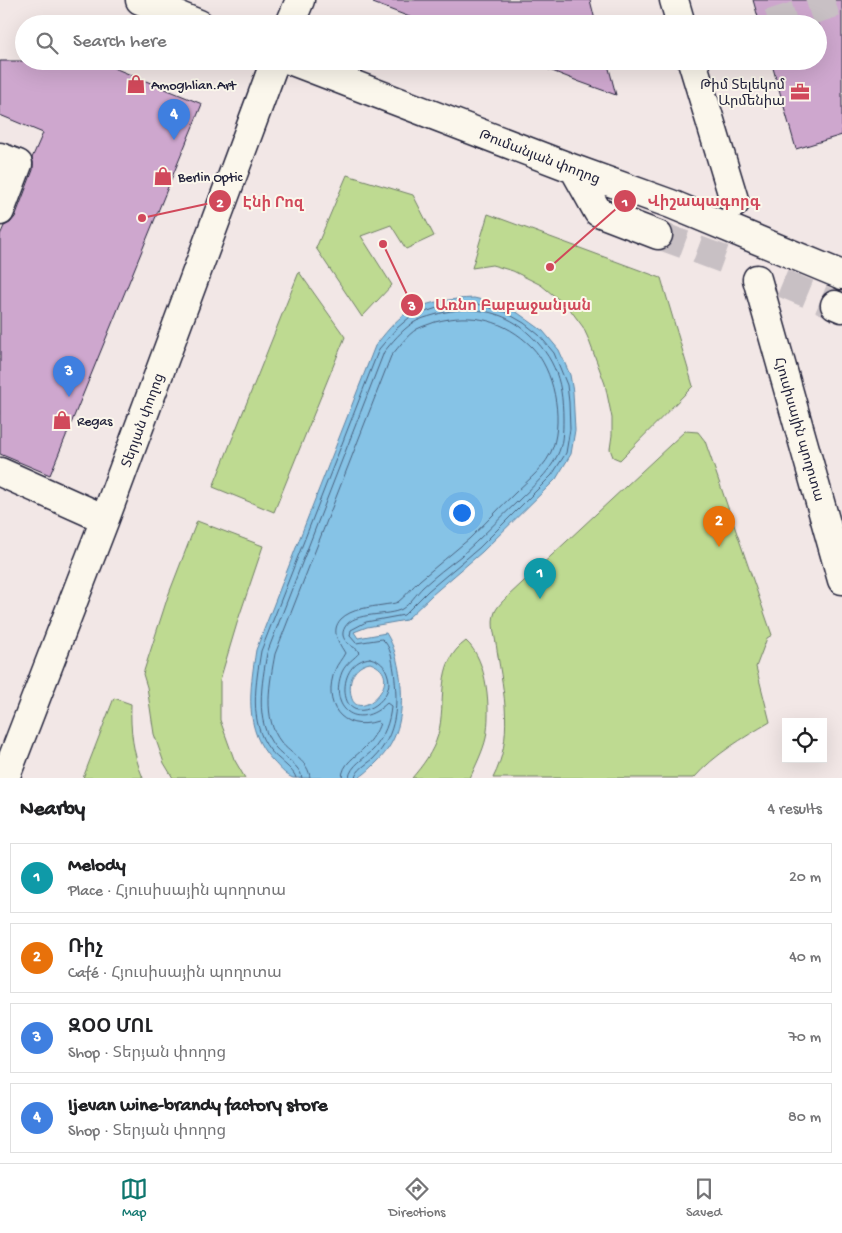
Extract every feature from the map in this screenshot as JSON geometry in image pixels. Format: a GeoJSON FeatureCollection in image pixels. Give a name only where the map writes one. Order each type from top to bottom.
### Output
{"type":"FeatureCollection","features":[{"type":"Feature","properties":{"kind":"street"},"geometry":{"type":"LineString","coordinates":[[140,0],[177,15]]}},
{"type":"Feature","properties":{"kind":"street"},"geometry":{"type":"LineString","coordinates":[[294,15],[300,0]]}},
{"type":"Feature","properties":{"kind":"street"},"geometry":{"type":"LineString","coordinates":[[674,0],[678,15]]}},
{"type":"Feature","properties":{"kind":"street","name":"Տերյան փողոց"},"geometry":{"type":"LineString","coordinates":[[5,778],[105,519],[272,70]]}},
{"type":"Feature","properties":{"kind":"street","name":"Թումանյան փողոց"},"geometry":{"type":"LineString","coordinates":[[316,70],[671,204],[842,276]]}},
{"type":"Feature","properties":{"kind":"street"},"geometry":{"type":"LineString","coordinates":[[695,70],[736,203]]}},
{"type":"Feature","properties":{"kind":"street"},"geometry":{"type":"LineString","coordinates":[[0,157],[18,164],[0,211]]}},
{"type":"Feature","properties":{"kind":"street"},"geometry":{"type":"LineString","coordinates":[[574,169],[598,212],[658,235]]}},
{"type":"Feature","properties":{"kind":"street","name":"Հյուսիսային պողոտա"},"geometry":{"type":"LineString","coordinates":[[757,279],[842,580]]}},
{"type":"Feature","properties":{"kind":"street"},"geometry":{"type":"LineString","coordinates":[[0,472],[105,519]]}},
{"type":"Feature","properties":{"kind":"green space"},"geometry":{"type":"Polygon","coordinates":[[[347,175],[413,195],[434,236],[406,249],[391,225],[361,236],[392,285],[362,317],[316,248],[347,175]]]}},
{"type":"Feature","properties":{"kind":"green space"},"geometry":{"type":"Polygon","coordinates":[[[488,214],[661,278],[693,386],[620,460],[613,457],[610,449],[612,418],[605,384],[583,327],[569,308],[541,285],[513,271],[492,265],[472,268],[488,214]]]}},
{"type":"Feature","properties":{"kind":"green space"},"geometry":{"type":"Polygon","coordinates":[[[299,272],[345,337],[274,512],[213,487],[299,272]]]}},
{"type":"Feature","properties":{"kind":"green space"},"geometry":{"type":"Polygon","coordinates":[[[685,431],[698,432],[705,441],[772,635],[767,638],[756,667],[770,722],[720,754],[694,778],[493,778],[503,747],[506,715],[493,626],[496,610],[507,597],[685,431]]]}},
{"type":"Feature","properties":{"kind":"green space"},"geometry":{"type":"Polygon","coordinates":[[[197,521],[263,546],[220,680],[220,720],[234,759],[245,778],[173,778],[164,763],[154,734],[147,687],[143,674],[168,596],[197,521]]]}},
{"type":"Feature","properties":{"kind":"green space"},"geometry":{"type":"Polygon","coordinates":[[[466,641],[479,660],[488,700],[486,738],[481,753],[470,778],[412,778],[427,758],[436,741],[440,722],[445,672],[456,650],[466,641]]]}},
{"type":"Feature","properties":{"kind":"green space"},"geometry":{"type":"Polygon","coordinates":[[[114,698],[131,704],[133,742],[143,778],[83,778],[114,698]]]}},
{"type":"Feature","properties":{"kind":"water"},"geometry":{"type":"Polygon","coordinates":[[[474,298],[491,302],[518,313],[543,331],[559,350],[570,375],[573,392],[575,430],[571,454],[556,479],[482,552],[406,620],[367,627],[354,632],[358,638],[386,633],[392,643],[397,659],[401,689],[401,712],[396,734],[384,754],[370,769],[358,778],[293,778],[282,771],[263,749],[253,723],[251,694],[256,650],[375,346],[394,323],[403,315],[416,308],[449,300],[474,298]],[[370,663],[356,670],[350,684],[351,695],[355,703],[362,705],[370,703],[377,696],[383,688],[385,678],[381,670],[370,663]]]}},
{"type":"Feature","properties":{"kind":"building"},"geometry":{"type":"Polygon","coordinates":[[[374,0],[590,0],[594,15],[404,15],[373,3],[374,0]]]}},
{"type":"Feature","properties":{"kind":"building"},"geometry":{"type":"Polygon","coordinates":[[[753,0],[842,0],[842,135],[796,149],[774,70],[827,70],[827,15],[757,15],[753,0]]]}},
{"type":"Feature","properties":{"kind":"building"},"geometry":{"type":"Polygon","coordinates":[[[0,61],[15,61],[15,70],[119,70],[202,104],[50,475],[0,454],[0,235],[4,226],[15,217],[33,170],[32,158],[43,133],[0,115],[0,61]]]}},
{"type":"Feature","properties":{"kind":"building"},"geometry":{"type":"Polygon","coordinates":[[[550,70],[609,70],[616,95],[550,70]]]}},
{"type":"Feature","properties":{"kind":"tunnel"},"geometry":{"type":"LineString","coordinates":[[798,15],[842,1]]}},
{"type":"Feature","properties":{"kind":"tunnel"},"geometry":{"type":"LineString","coordinates":[[658,235],[731,262]]}},
{"type":"Feature","properties":{"kind":"tunnel"},"geometry":{"type":"LineString","coordinates":[[782,283],[835,305]]}},
{"type":"Feature","properties":{"kind":"place","name":"Amoghlian.Art"},"geometry":{"type":"Point","coordinates":[136,84]}},
{"type":"Feature","properties":{"kind":"place","name":"Թիմ Տելեկոմ Արմենիա"},"geometry":{"type":"Point","coordinates":[800,92]}},
{"type":"Feature","properties":{"kind":"place","name":"Ijevan wine-brandy factory store"},"geometry":{"type":"Point","coordinates":[174,140]}},
{"type":"Feature","properties":{"kind":"place","name":"Berlin Optic"},"geometry":{"type":"Point","coordinates":[163,176]}},
{"type":"Feature","properties":{"kind":"place","name":"Էնի Րոզ"},"geometry":{"type":"Point","coordinates":[142,218]}},
{"type":"Feature","properties":{"kind":"place","name":"Առնո Բաբաջանյան"},"geometry":{"type":"Point","coordinates":[383,244]}},
{"type":"Feature","properties":{"kind":"place","name":"Վիշապագորգ"},"geometry":{"type":"Point","coordinates":[550,267]}},
{"type":"Feature","properties":{"kind":"place","name":"ԶՕՕ ՄՈԼ"},"geometry":{"type":"Point","coordinates":[69,397]}},
{"type":"Feature","properties":{"kind":"place","name":"Regas"},"geometry":{"type":"Point","coordinates":[62,420]}},
{"type":"Feature","properties":{"kind":"place","name":"Ռիչ"},"geometry":{"type":"Point","coordinates":[719,547]}},
{"type":"Feature","properties":{"kind":"place","name":"Melody"},"geometry":{"type":"Point","coordinates":[540,599]}}]}
